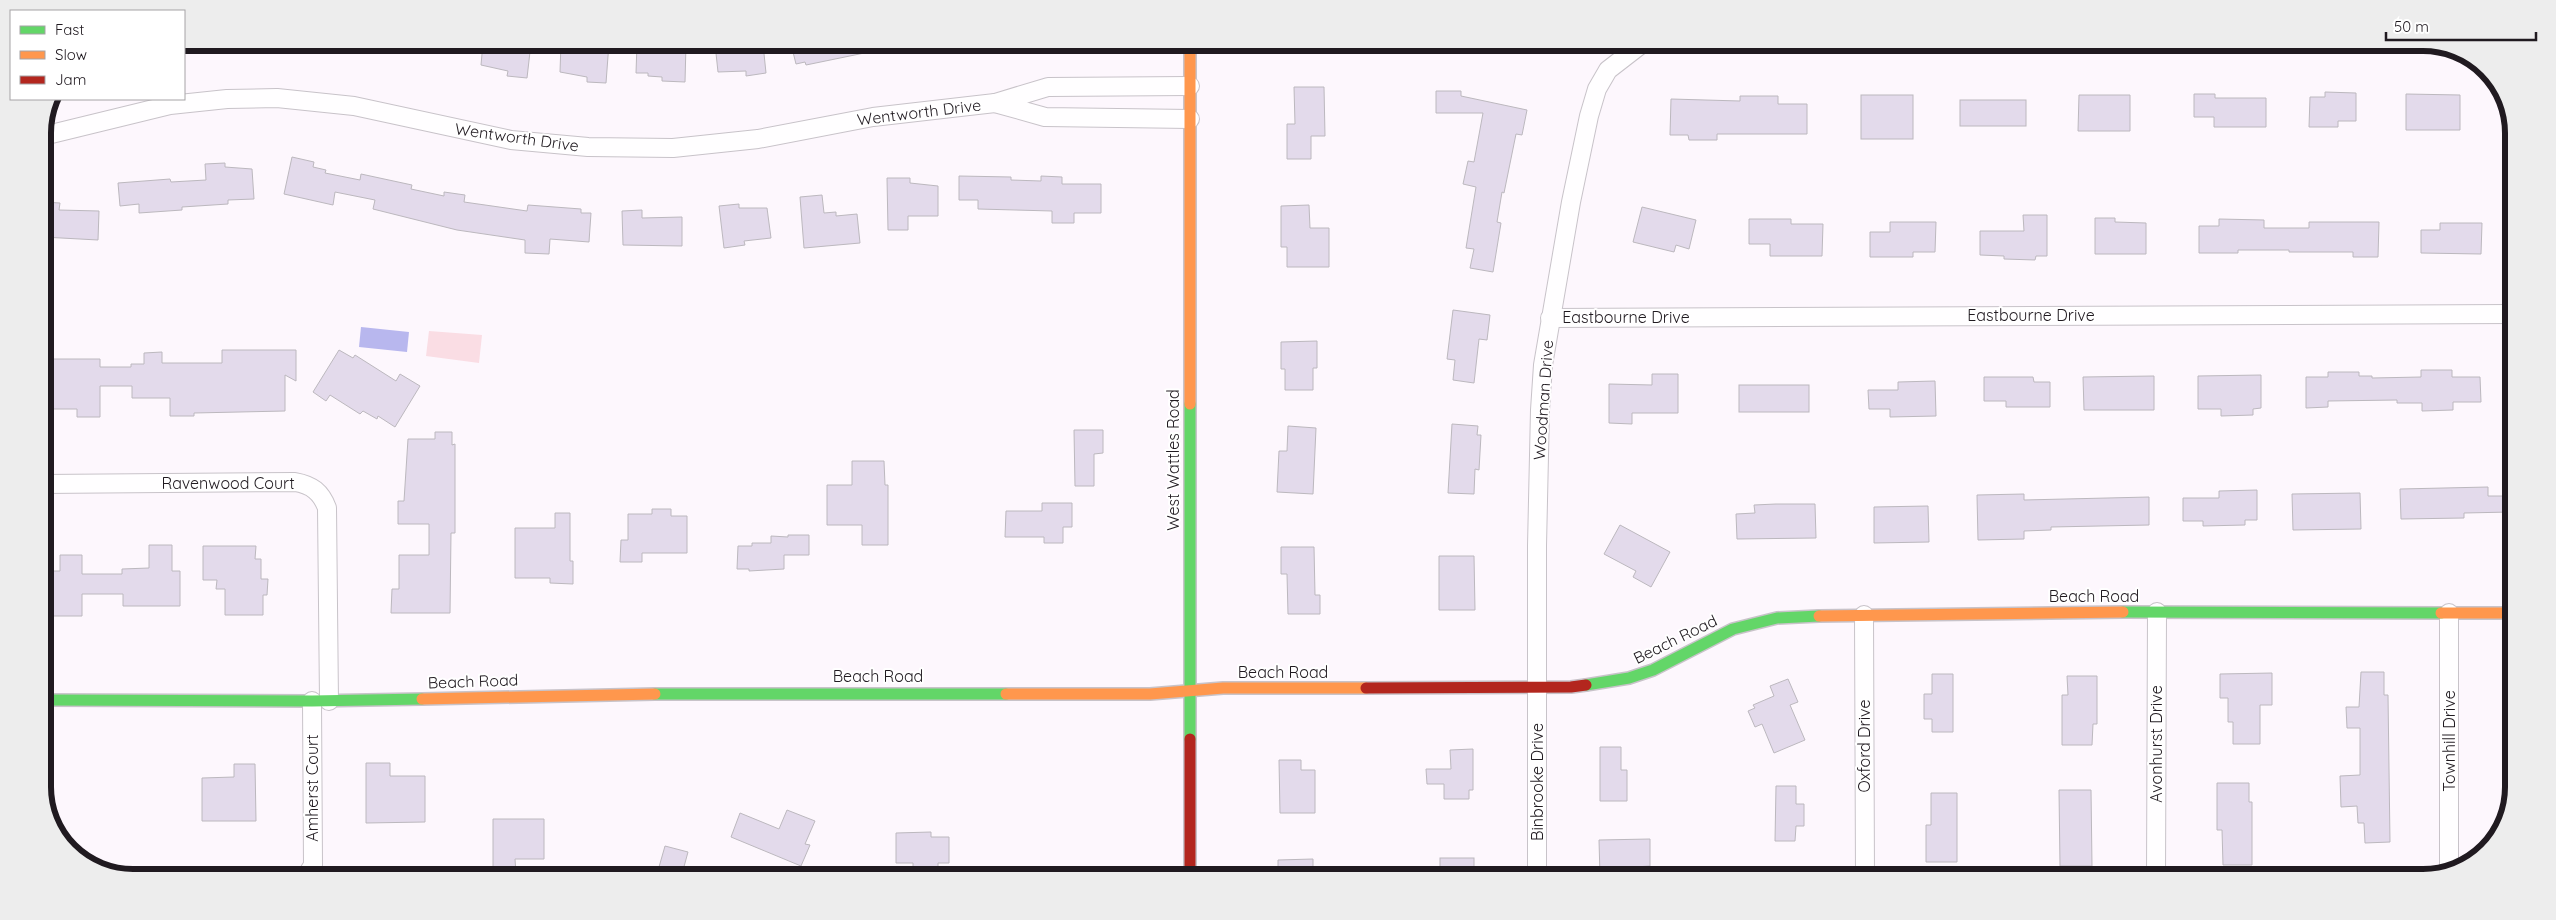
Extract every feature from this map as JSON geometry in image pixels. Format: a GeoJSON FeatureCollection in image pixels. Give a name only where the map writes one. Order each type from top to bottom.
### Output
{"type":"FeatureCollection","features":[{"type":"Feature","properties":{"kind":"street","name":"West Wattles Road"},"geometry":{"type":"LineString","coordinates":[[1190,51],[1188,691],[1190,869]]}},
{"type":"Feature","properties":{"kind":"street","name":"Woodman Drive"},"geometry":{"type":"LineString","coordinates":[[1537,688],[1540,410],[1550,318],[1587,126],[1597,89],[1608,70],[1633,51]]}},
{"type":"Feature","properties":{"kind":"street","name":"Wentworth Drive"},"geometry":{"type":"LineString","coordinates":[[51,134],[170,105],[235,99],[277,98],[354,106],[511,140],[588,147],[673,148],[758,139],[873,117],[995,103],[1048,87],[1190,86]]}},
{"type":"Feature","properties":{"kind":"street","name":"Wentworth Drive"},"geometry":{"type":"LineString","coordinates":[[995,103],[1045,117],[1190,119]]}},
{"type":"Feature","properties":{"kind":"street","name":"Eastbourne Drive"},"geometry":{"type":"LineString","coordinates":[[1550,318],[2505,314]]}},
{"type":"Feature","properties":{"kind":"street","name":"Ravenwood Court"},"geometry":{"type":"LineString","coordinates":[[51,484],[295,482],[314,488],[322,496],[328,508],[320,701]]}},
{"type":"Feature","properties":{"kind":"street","name":"Beach Road"},"geometry":{"type":"LineString","coordinates":[[51,700],[320,701],[709,693],[1150,694],[1232,688],[1537,688],[1589,686],[1629,678],[1653,670],[1733,629],[1754,622],[1804,616],[2157,612],[2505,613]]}},
{"type":"Feature","properties":{"kind":"street","name":"Avonhurst Drive"},"geometry":{"type":"LineString","coordinates":[[2156,869],[2157,612]]}},
{"type":"Feature","properties":{"kind":"street","name":"Townhill Drive"},"geometry":{"type":"LineString","coordinates":[[2449,613],[2449,864]]}},
{"type":"Feature","properties":{"kind":"street","name":"Oxford Drive"},"geometry":{"type":"LineString","coordinates":[[1864,615],[1865,869]]}},
{"type":"Feature","properties":{"kind":"street","name":"Binbrooke Drive"},"geometry":{"type":"LineString","coordinates":[[1537,688],[1537,869]]}},
{"type":"Feature","properties":{"kind":"street","name":"Amherst Court"},"geometry":{"type":"LineString","coordinates":[[310,869],[313,865],[320,701]]}},
{"type":"Feature","properties":{"kind":"shaded area"},"geometry":{"type":"Polygon","coordinates":[[[429,331],[482,335],[479,363],[426,356],[429,331]]]}},
{"type":"Feature","properties":{"kind":"water"},"geometry":{"type":"Polygon","coordinates":[[[361,327],[409,332],[407,352],[359,347],[361,327]]]}},
{"type":"Feature","properties":{"kind":"building"},"geometry":{"type":"Polygon","coordinates":[[[482,51],[530,51],[527,78],[507,76],[508,71],[481,65],[482,51]]]}},
{"type":"Feature","properties":{"kind":"building"},"geometry":{"type":"Polygon","coordinates":[[[561,51],[608,51],[606,83],[587,82],[587,77],[560,72],[561,51]]]}},
{"type":"Feature","properties":{"kind":"building"},"geometry":{"type":"Polygon","coordinates":[[[637,51],[686,51],[685,82],[662,81],[662,77],[648,76],[648,73],[636,73],[637,51]]]}},
{"type":"Feature","properties":{"kind":"building"},"geometry":{"type":"Polygon","coordinates":[[[716,51],[764,51],[766,73],[746,76],[746,71],[718,72],[716,51]]]}},
{"type":"Feature","properties":{"kind":"building"},"geometry":{"type":"Polygon","coordinates":[[[793,51],[874,51],[806,65],[805,62],[796,64],[793,51]]]}},
{"type":"Feature","properties":{"kind":"building"},"geometry":{"type":"Polygon","coordinates":[[[1294,87],[1324,87],[1325,136],[1311,136],[1311,159],[1287,159],[1287,124],[1295,124],[1294,87]]]}},
{"type":"Feature","properties":{"kind":"building"},"geometry":{"type":"Polygon","coordinates":[[[1436,91],[1461,91],[1461,96],[1527,110],[1522,135],[1516,134],[1504,193],[1502,192],[1497,222],[1501,223],[1493,272],[1470,268],[1474,249],[1466,248],[1476,187],[1463,184],[1468,161],[1474,162],[1483,113],[1436,113],[1436,91]]]}},
{"type":"Feature","properties":{"kind":"building"},"geometry":{"type":"Polygon","coordinates":[[[2325,92],[2356,93],[2356,121],[2338,121],[2338,127],[2309,127],[2310,97],[2325,97],[2325,92]]]}},
{"type":"Feature","properties":{"kind":"building"},"geometry":{"type":"Polygon","coordinates":[[[2194,94],[2215,94],[2215,98],[2266,98],[2266,127],[2214,127],[2214,117],[2194,117],[2194,94]]]}},
{"type":"Feature","properties":{"kind":"building"},"geometry":{"type":"Polygon","coordinates":[[[2406,94],[2460,95],[2460,130],[2406,130],[2406,94]]]}},
{"type":"Feature","properties":{"kind":"building"},"geometry":{"type":"Polygon","coordinates":[[[1861,95],[1913,95],[1913,139],[1861,139],[1861,95]]]}},
{"type":"Feature","properties":{"kind":"building"},"geometry":{"type":"Polygon","coordinates":[[[2079,95],[2130,95],[2130,131],[2078,131],[2079,95]]]}},
{"type":"Feature","properties":{"kind":"building"},"geometry":{"type":"Polygon","coordinates":[[[1740,96],[1778,96],[1778,104],[1807,104],[1807,134],[1717,134],[1717,140],[1689,140],[1688,135],[1670,135],[1671,99],[1740,101],[1740,96]]]}},
{"type":"Feature","properties":{"kind":"building"},"geometry":{"type":"Polygon","coordinates":[[[1960,100],[2026,100],[2026,126],[1960,126],[1960,100]]]}},
{"type":"Feature","properties":{"kind":"building"},"geometry":{"type":"Polygon","coordinates":[[[292,157],[314,162],[313,167],[326,170],[325,173],[360,180],[361,174],[412,185],[411,189],[444,196],[444,192],[465,195],[464,202],[527,211],[528,205],[581,209],[581,213],[591,213],[589,242],[550,239],[549,254],[525,253],[525,240],[457,230],[373,209],[375,200],[335,192],[333,205],[284,194],[292,157]]]}},
{"type":"Feature","properties":{"kind":"building"},"geometry":{"type":"Polygon","coordinates":[[[225,163],[225,167],[252,169],[254,199],[228,200],[228,204],[182,207],[182,210],[139,213],[139,204],[120,206],[118,183],[170,179],[171,182],[206,180],[205,164],[225,163]]]}},
{"type":"Feature","properties":{"kind":"building"},"geometry":{"type":"Polygon","coordinates":[[[959,176],[1011,177],[1011,180],[1041,181],[1041,176],[1062,177],[1062,184],[1101,184],[1101,213],[1074,213],[1074,223],[1052,223],[1052,211],[978,209],[978,200],[959,200],[959,176]]]}},
{"type":"Feature","properties":{"kind":"building"},"geometry":{"type":"Polygon","coordinates":[[[887,178],[910,178],[910,183],[938,186],[938,216],[908,216],[908,230],[888,230],[887,178]]]}},
{"type":"Feature","properties":{"kind":"building"},"geometry":{"type":"Polygon","coordinates":[[[822,195],[824,213],[836,212],[836,216],[857,214],[860,243],[804,248],[800,197],[822,195]]]}},
{"type":"Feature","properties":{"kind":"building"},"geometry":{"type":"Polygon","coordinates":[[[51,202],[60,203],[59,210],[99,211],[98,240],[51,237],[51,202]]]}},
{"type":"Feature","properties":{"kind":"building"},"geometry":{"type":"Polygon","coordinates":[[[739,204],[739,208],[767,208],[771,238],[744,241],[745,245],[724,248],[719,206],[739,204]]]}},
{"type":"Feature","properties":{"kind":"building"},"geometry":{"type":"Polygon","coordinates":[[[1309,205],[1310,228],[1329,228],[1329,267],[1287,267],[1287,247],[1281,247],[1281,206],[1309,205]]]}},
{"type":"Feature","properties":{"kind":"building"},"geometry":{"type":"Polygon","coordinates":[[[1642,207],[1696,220],[1689,249],[1676,245],[1674,252],[1633,242],[1642,207]]]}},
{"type":"Feature","properties":{"kind":"building"},"geometry":{"type":"Polygon","coordinates":[[[642,210],[642,218],[682,217],[682,246],[623,245],[622,211],[642,210]]]}},
{"type":"Feature","properties":{"kind":"building"},"geometry":{"type":"Polygon","coordinates":[[[2023,215],[2047,215],[2047,256],[2036,256],[2035,260],[2004,259],[2004,256],[1980,255],[1980,231],[2024,231],[2023,215]]]}},
{"type":"Feature","properties":{"kind":"building"},"geometry":{"type":"Polygon","coordinates":[[[2095,218],[2115,218],[2115,222],[2146,223],[2146,254],[2095,254],[2095,218]]]}},
{"type":"Feature","properties":{"kind":"building"},"geometry":{"type":"Polygon","coordinates":[[[1749,219],[1791,219],[1791,224],[1823,224],[1822,256],[1770,256],[1770,244],[1749,244],[1749,219]]]}},
{"type":"Feature","properties":{"kind":"building"},"geometry":{"type":"Polygon","coordinates":[[[2219,219],[2264,220],[2264,228],[2309,228],[2309,222],[2379,222],[2378,257],[2353,257],[2353,252],[2289,252],[2289,250],[2238,250],[2238,253],[2199,253],[2199,226],[2219,226],[2219,219]]]}},
{"type":"Feature","properties":{"kind":"building"},"geometry":{"type":"Polygon","coordinates":[[[1890,222],[1936,222],[1935,252],[1913,252],[1913,257],[1870,257],[1870,232],[1890,232],[1890,222]]]}},
{"type":"Feature","properties":{"kind":"building"},"geometry":{"type":"Polygon","coordinates":[[[2440,223],[2482,223],[2481,254],[2421,253],[2421,230],[2440,230],[2440,223]]]}},
{"type":"Feature","properties":{"kind":"building"},"geometry":{"type":"Polygon","coordinates":[[[1453,310],[1490,315],[1487,340],[1479,339],[1474,383],[1453,380],[1455,360],[1447,359],[1453,310]]]}},
{"type":"Feature","properties":{"kind":"building"},"geometry":{"type":"Polygon","coordinates":[[[1317,341],[1317,368],[1313,368],[1313,390],[1285,390],[1285,369],[1281,369],[1281,342],[1317,341]]]}},
{"type":"Feature","properties":{"kind":"building"},"geometry":{"type":"Polygon","coordinates":[[[222,350],[296,350],[296,381],[285,375],[285,411],[194,413],[194,416],[170,416],[170,398],[132,398],[132,386],[100,386],[100,417],[77,417],[77,409],[51,409],[51,359],[100,359],[100,367],[131,367],[131,364],[144,364],[144,353],[162,352],[162,363],[222,363],[222,350]]]}},
{"type":"Feature","properties":{"kind":"building"},"geometry":{"type":"Polygon","coordinates":[[[339,350],[353,358],[355,355],[396,381],[400,374],[420,386],[395,427],[378,416],[377,419],[363,411],[360,414],[330,395],[326,401],[313,392],[339,350]]]}},
{"type":"Feature","properties":{"kind":"building"},"geometry":{"type":"Polygon","coordinates":[[[2421,370],[2452,370],[2452,377],[2480,377],[2481,402],[2453,402],[2453,410],[2422,411],[2422,403],[2397,403],[2397,400],[2328,401],[2328,407],[2306,408],[2306,377],[2328,377],[2328,372],[2359,372],[2359,376],[2372,376],[2372,378],[2421,377],[2421,370]]]}},
{"type":"Feature","properties":{"kind":"building"},"geometry":{"type":"Polygon","coordinates":[[[1652,374],[1678,374],[1678,413],[1632,413],[1632,424],[1609,423],[1609,384],[1652,385],[1652,374]]]}},
{"type":"Feature","properties":{"kind":"building"},"geometry":{"type":"Polygon","coordinates":[[[2261,375],[2261,408],[2253,409],[2253,415],[2221,416],[2221,409],[2198,409],[2198,376],[2261,375]]]}},
{"type":"Feature","properties":{"kind":"building"},"geometry":{"type":"Polygon","coordinates":[[[2154,376],[2154,410],[2084,410],[2083,377],[2154,376]]]}},
{"type":"Feature","properties":{"kind":"building"},"geometry":{"type":"Polygon","coordinates":[[[1984,377],[2033,377],[2034,382],[2050,382],[2050,407],[2006,407],[2006,401],[1984,401],[1984,377]]]}},
{"type":"Feature","properties":{"kind":"building"},"geometry":{"type":"Polygon","coordinates":[[[1935,381],[1936,416],[1890,417],[1890,409],[1869,409],[1868,390],[1898,390],[1898,382],[1935,381]]]}},
{"type":"Feature","properties":{"kind":"building"},"geometry":{"type":"Polygon","coordinates":[[[1739,385],[1809,385],[1809,412],[1739,412],[1739,385]]]}},
{"type":"Feature","properties":{"kind":"building"},"geometry":{"type":"Polygon","coordinates":[[[1452,424],[1478,426],[1477,435],[1481,435],[1479,470],[1475,469],[1474,494],[1448,493],[1452,424]]]}},
{"type":"Feature","properties":{"kind":"building"},"geometry":{"type":"Polygon","coordinates":[[[1288,426],[1316,428],[1313,494],[1277,492],[1279,451],[1287,451],[1288,426]]]}},
{"type":"Feature","properties":{"kind":"building"},"geometry":{"type":"Polygon","coordinates":[[[1074,430],[1103,430],[1103,453],[1094,454],[1094,486],[1075,486],[1074,430]]]}},
{"type":"Feature","properties":{"kind":"building"},"geometry":{"type":"Polygon","coordinates":[[[435,432],[452,432],[452,445],[455,444],[455,533],[451,533],[450,613],[391,613],[392,589],[399,589],[399,555],[429,555],[429,524],[398,524],[398,501],[404,501],[408,439],[435,439],[435,432]]]}},
{"type":"Feature","properties":{"kind":"building"},"geometry":{"type":"Polygon","coordinates":[[[852,461],[884,461],[885,485],[888,485],[888,545],[862,545],[862,525],[827,525],[827,485],[852,485],[852,461]]]}},
{"type":"Feature","properties":{"kind":"building"},"geometry":{"type":"Polygon","coordinates":[[[2488,487],[2488,496],[2505,496],[2505,512],[2464,513],[2464,518],[2401,519],[2400,489],[2488,487]]]}},
{"type":"Feature","properties":{"kind":"building"},"geometry":{"type":"Polygon","coordinates":[[[2257,490],[2257,520],[2245,520],[2245,525],[2203,526],[2203,521],[2183,521],[2183,498],[2219,498],[2219,491],[2257,490]]]}},
{"type":"Feature","properties":{"kind":"building"},"geometry":{"type":"Polygon","coordinates":[[[2360,493],[2361,529],[2293,530],[2292,494],[2360,493]]]}},
{"type":"Feature","properties":{"kind":"building"},"geometry":{"type":"Polygon","coordinates":[[[2024,494],[2024,500],[2149,497],[2149,525],[2051,527],[2051,530],[2024,531],[2024,539],[1978,540],[1977,495],[2024,494]]]}},
{"type":"Feature","properties":{"kind":"building"},"geometry":{"type":"Polygon","coordinates":[[[1042,503],[1072,503],[1072,527],[1063,527],[1063,543],[1044,543],[1044,537],[1005,537],[1006,511],[1042,511],[1042,503]]]}},
{"type":"Feature","properties":{"kind":"building"},"geometry":{"type":"Polygon","coordinates":[[[1815,504],[1816,538],[1737,539],[1736,514],[1755,513],[1754,505],[1815,504]]]}},
{"type":"Feature","properties":{"kind":"building"},"geometry":{"type":"Polygon","coordinates":[[[1928,506],[1929,542],[1874,543],[1874,507],[1928,506]]]}},
{"type":"Feature","properties":{"kind":"building"},"geometry":{"type":"Polygon","coordinates":[[[652,509],[671,509],[671,516],[687,516],[687,553],[642,553],[642,562],[620,562],[621,540],[628,540],[628,514],[652,514],[652,509]]]}},
{"type":"Feature","properties":{"kind":"building"},"geometry":{"type":"Polygon","coordinates":[[[555,513],[570,513],[570,561],[573,561],[573,584],[550,583],[550,578],[515,578],[515,528],[555,528],[555,513]]]}},
{"type":"Feature","properties":{"kind":"building"},"geometry":{"type":"Polygon","coordinates":[[[1620,525],[1670,552],[1651,587],[1633,577],[1636,571],[1604,554],[1620,525]]]}},
{"type":"Feature","properties":{"kind":"building"},"geometry":{"type":"Polygon","coordinates":[[[788,535],[809,535],[809,555],[784,555],[784,569],[749,571],[749,569],[737,569],[738,546],[752,546],[752,543],[771,543],[771,536],[788,537],[788,535]]]}},
{"type":"Feature","properties":{"kind":"building"},"geometry":{"type":"Polygon","coordinates":[[[149,545],[172,545],[172,571],[180,571],[180,606],[123,606],[123,594],[82,594],[82,616],[51,616],[51,571],[60,571],[60,555],[82,555],[82,574],[122,574],[122,569],[149,568],[149,545]]]}},
{"type":"Feature","properties":{"kind":"building"},"geometry":{"type":"Polygon","coordinates":[[[203,546],[256,546],[255,559],[261,559],[261,579],[268,579],[267,595],[263,595],[263,615],[225,615],[225,589],[216,589],[217,580],[203,580],[203,546]]]}},
{"type":"Feature","properties":{"kind":"building"},"geometry":{"type":"Polygon","coordinates":[[[1281,547],[1314,547],[1315,595],[1320,595],[1320,614],[1288,614],[1287,574],[1281,574],[1281,547]]]}},
{"type":"Feature","properties":{"kind":"building"},"geometry":{"type":"Polygon","coordinates":[[[1439,556],[1474,556],[1475,610],[1439,610],[1439,556]]]}},
{"type":"Feature","properties":{"kind":"building"},"geometry":{"type":"Polygon","coordinates":[[[2361,672],[2384,672],[2384,695],[2388,695],[2390,842],[2365,843],[2364,823],[2358,823],[2357,806],[2341,807],[2340,776],[2360,775],[2360,728],[2347,728],[2346,707],[2359,707],[2361,672]]]}},
{"type":"Feature","properties":{"kind":"building"},"geometry":{"type":"Polygon","coordinates":[[[2272,673],[2272,705],[2260,705],[2260,744],[2233,744],[2233,722],[2228,722],[2228,698],[2220,698],[2220,674],[2272,673]]]}},
{"type":"Feature","properties":{"kind":"building"},"geometry":{"type":"Polygon","coordinates":[[[1932,674],[1953,674],[1953,732],[1932,732],[1932,719],[1924,719],[1924,694],[1932,694],[1932,674]]]}},
{"type":"Feature","properties":{"kind":"building"},"geometry":{"type":"Polygon","coordinates":[[[2067,676],[2097,676],[2097,724],[2093,724],[2092,745],[2062,745],[2062,695],[2068,695],[2067,676]]]}},
{"type":"Feature","properties":{"kind":"building"},"geometry":{"type":"Polygon","coordinates":[[[1788,679],[1798,702],[1790,705],[1805,740],[1774,753],[1762,724],[1755,727],[1748,711],[1755,708],[1753,705],[1774,696],[1770,686],[1788,679]]]}},
{"type":"Feature","properties":{"kind":"building"},"geometry":{"type":"Polygon","coordinates":[[[1600,747],[1621,747],[1621,770],[1627,770],[1627,801],[1600,801],[1600,747]]]}},
{"type":"Feature","properties":{"kind":"building"},"geometry":{"type":"Polygon","coordinates":[[[1473,749],[1473,790],[1469,790],[1469,799],[1444,799],[1444,784],[1427,784],[1426,769],[1451,769],[1450,750],[1473,749]]]}},
{"type":"Feature","properties":{"kind":"building"},"geometry":{"type":"Polygon","coordinates":[[[1279,760],[1301,760],[1301,770],[1315,770],[1315,813],[1280,813],[1279,760]]]}},
{"type":"Feature","properties":{"kind":"building"},"geometry":{"type":"Polygon","coordinates":[[[366,763],[390,763],[390,776],[425,776],[425,822],[366,823],[366,763]]]}},
{"type":"Feature","properties":{"kind":"building"},"geometry":{"type":"Polygon","coordinates":[[[234,764],[255,764],[256,821],[202,821],[202,778],[234,777],[234,764]]]}},
{"type":"Feature","properties":{"kind":"building"},"geometry":{"type":"Polygon","coordinates":[[[2217,783],[2249,783],[2249,802],[2252,802],[2252,865],[2223,865],[2222,830],[2217,830],[2217,783]]]}},
{"type":"Feature","properties":{"kind":"building"},"geometry":{"type":"Polygon","coordinates":[[[1776,786],[1796,786],[1796,804],[1804,804],[1804,826],[1796,826],[1795,841],[1775,841],[1776,786]]]}},
{"type":"Feature","properties":{"kind":"building"},"geometry":{"type":"Polygon","coordinates":[[[2059,790],[2091,790],[2092,866],[2060,866],[2059,790]]]}},
{"type":"Feature","properties":{"kind":"building"},"geometry":{"type":"Polygon","coordinates":[[[1931,793],[1957,793],[1957,862],[1926,862],[1926,825],[1931,825],[1931,793]]]}},
{"type":"Feature","properties":{"kind":"building"},"geometry":{"type":"Polygon","coordinates":[[[787,810],[815,821],[805,844],[810,845],[801,866],[731,837],[740,813],[779,829],[787,810]]]}},
{"type":"Feature","properties":{"kind":"building"},"geometry":{"type":"Polygon","coordinates":[[[493,819],[544,819],[544,859],[515,859],[516,869],[493,869],[493,819]]]}},
{"type":"Feature","properties":{"kind":"building"},"geometry":{"type":"Polygon","coordinates":[[[931,832],[931,837],[949,837],[949,863],[938,863],[938,869],[913,869],[913,863],[896,863],[896,833],[931,832]]]}},
{"type":"Feature","properties":{"kind":"building"},"geometry":{"type":"Polygon","coordinates":[[[1650,839],[1650,866],[1635,867],[1635,869],[1600,869],[1599,840],[1650,839]]]}},
{"type":"Feature","properties":{"kind":"building"},"geometry":{"type":"Polygon","coordinates":[[[665,846],[688,852],[683,869],[658,869],[665,846]]]}},
{"type":"Feature","properties":{"kind":"building"},"geometry":{"type":"Polygon","coordinates":[[[1440,858],[1474,858],[1474,869],[1440,869],[1440,858]]]}},
{"type":"Feature","properties":{"kind":"building"},"geometry":{"type":"Polygon","coordinates":[[[1313,859],[1313,869],[1278,869],[1278,860],[1313,859]]]}},
{"type":"Feature","properties":{"kind":"traffic: fast"},"geometry":{"type":"LineString","coordinates":[[1190,404],[1190,739]]}},
{"type":"Feature","properties":{"kind":"traffic: fast"},"geometry":{"type":"LineString","coordinates":[[2123,612],[2441,613]]}},
{"type":"Feature","properties":{"kind":"traffic: fast"},"geometry":{"type":"LineString","coordinates":[[1586,685],[1629,678],[1653,670],[1733,629],[1777,618],[1819,616]]}},
{"type":"Feature","properties":{"kind":"traffic: fast"},"geometry":{"type":"LineString","coordinates":[[655,694],[1006,694]]}},
{"type":"Feature","properties":{"kind":"traffic: fast"},"geometry":{"type":"LineString","coordinates":[[51,700],[312,701],[422,699]]}},
{"type":"Feature","properties":{"kind":"traffic: slow"},"geometry":{"type":"LineString","coordinates":[[1190,51],[1190,404]]}},
{"type":"Feature","properties":{"kind":"traffic: slow"},"geometry":{"type":"LineString","coordinates":[[1819,616],[2123,612]]}},
{"type":"Feature","properties":{"kind":"traffic: slow"},"geometry":{"type":"LineString","coordinates":[[2441,613],[2505,613]]}},
{"type":"Feature","properties":{"kind":"traffic: slow"},"geometry":{"type":"LineString","coordinates":[[1006,694],[1150,694],[1223,688],[1366,688]]}},
{"type":"Feature","properties":{"kind":"traffic: slow"},"geometry":{"type":"LineString","coordinates":[[422,699],[655,694]]}},
{"type":"Feature","properties":{"kind":"traffic: jam"},"geometry":{"type":"LineString","coordinates":[[1366,688],[1571,687],[1586,685]]}},
{"type":"Feature","properties":{"kind":"traffic: jam"},"geometry":{"type":"LineString","coordinates":[[1190,739],[1190,869]]}}]}
